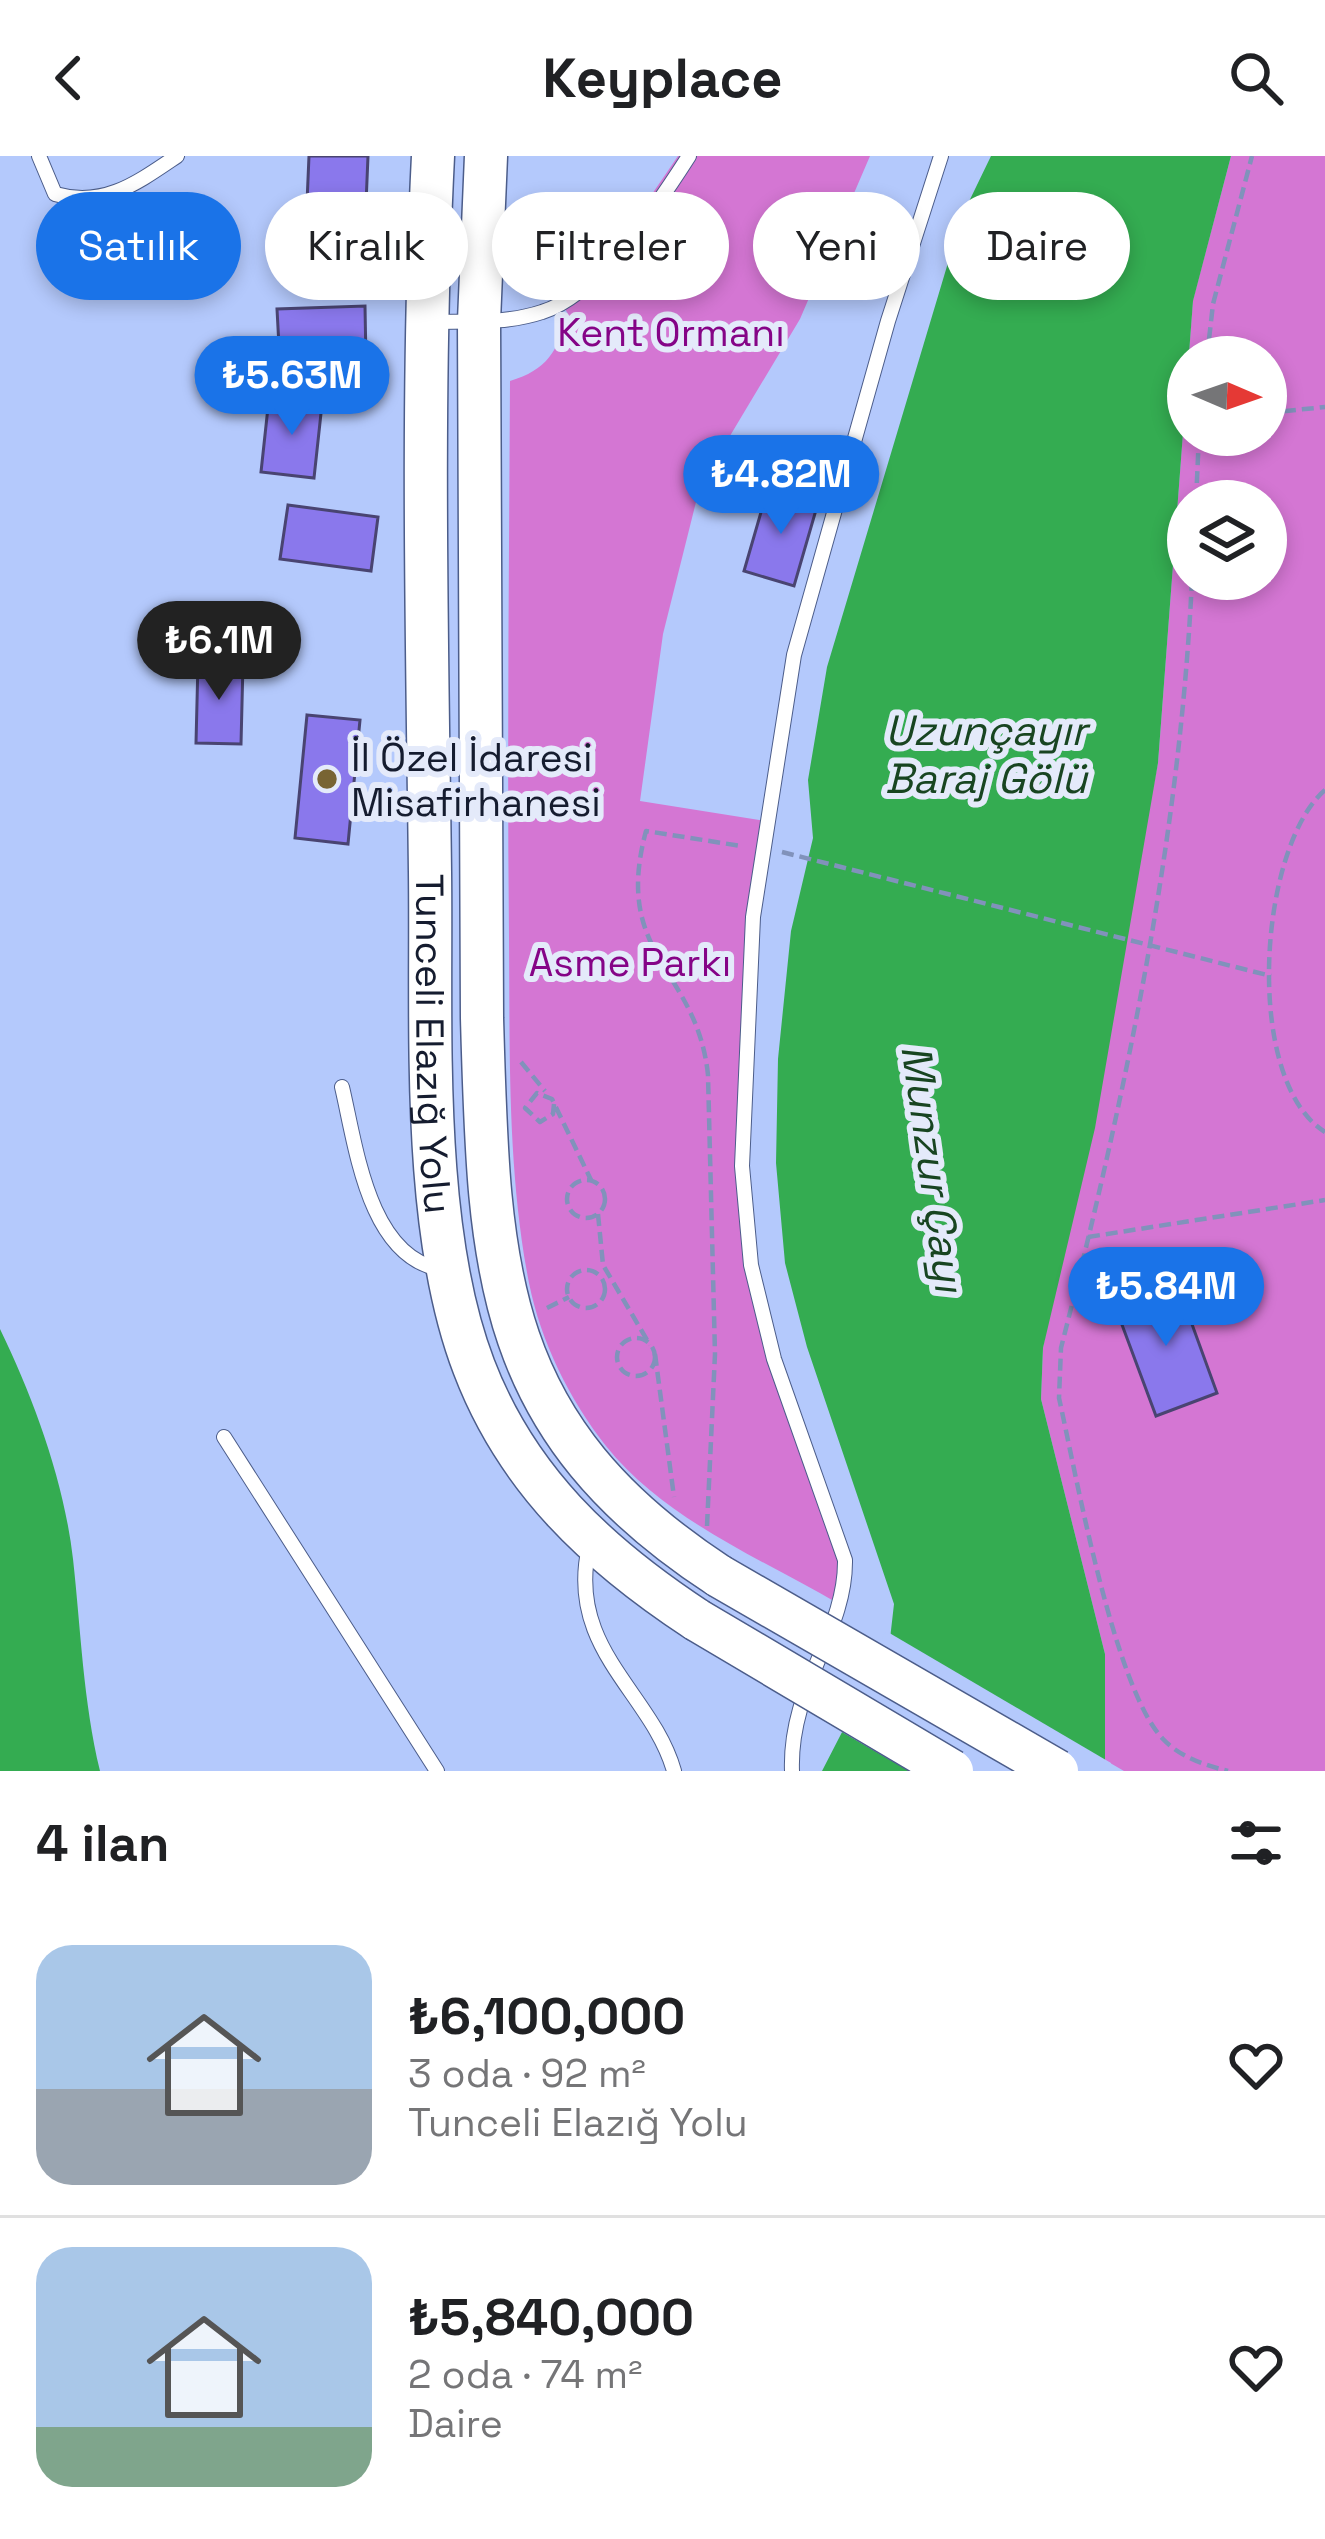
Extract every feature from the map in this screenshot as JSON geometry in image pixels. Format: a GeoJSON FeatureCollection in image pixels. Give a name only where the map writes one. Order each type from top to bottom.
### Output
{"type":"FeatureCollection","features":[{"type":"Feature","properties":{"kind":"main road","name":"Tunceli Elazığ Yolu"},"geometry":{"type":"LineString","coordinates":[[433,156],[424,322],[432,1017],[442,1214],[450,1272],[473,1365],[502,1428],[547,1495],[590,1543],[697,1620],[952,1771]]}},
{"type":"Feature","properties":{"kind":"main road","name":"Tunceli Elazığ Yolu"},"geometry":{"type":"LineString","coordinates":[[486,156],[478,321],[485,1130],[502,1290],[520,1353],[545,1406],[585,1464],[694,1559],[1057,1771]]}},
{"type":"Feature","properties":{"kind":"lane"},"geometry":{"type":"LineString","coordinates":[[39,156],[56,194],[86,201],[104,199],[177,156]]}},
{"type":"Feature","properties":{"kind":"lane"},"geometry":{"type":"LineString","coordinates":[[424,322],[478,321],[548,311],[572,296],[640,229],[689,156]]}},
{"type":"Feature","properties":{"kind":"lane"},"geometry":{"type":"LineString","coordinates":[[792,1771],[795,1714],[843,1592],[844,1559],[781,1379],[751,1265],[742,1166],[753,917],[794,655],[888,321],[941,156]]}},
{"type":"Feature","properties":{"kind":"lane"},"geometry":{"type":"LineString","coordinates":[[341,1087],[379,1218],[402,1252],[450,1272]]}},
{"type":"Feature","properties":{"kind":"lane"},"geometry":{"type":"LineString","coordinates":[[224,1438],[436,1771]]}},
{"type":"Feature","properties":{"kind":"lane"},"geometry":{"type":"LineString","coordinates":[[590,1543],[587,1591],[601,1643],[674,1771]]}},
{"type":"Feature","properties":{"kind":"path"},"geometry":{"type":"LineString","coordinates":[[1209,336],[1213,304],[1252,156]]}},
{"type":"Feature","properties":{"kind":"path"},"geometry":{"type":"LineString","coordinates":[[1287,411],[1325,407]]}},
{"type":"Feature","properties":{"kind":"path"},"geometry":{"type":"LineString","coordinates":[[1190,600],[1178,770],[1149,945],[1061,1348],[1059,1398],[1121,1651],[1150,1723],[1183,1755],[1228,1771]]}},
{"type":"Feature","properties":{"kind":"path"},"geometry":{"type":"LineString","coordinates":[[1325,790],[1291,835],[1271,976],[1275,1044],[1287,1090],[1299,1110],[1325,1132]]}},
{"type":"Feature","properties":{"kind":"path"},"geometry":{"type":"LineString","coordinates":[[694,1559],[711,1510],[713,1457],[709,1075],[704,1036],[650,950],[640,921],[638,861],[646,831],[790,854],[1271,976]]}},
{"type":"Feature","properties":{"kind":"path"},"geometry":{"type":"LineString","coordinates":[[554,1104],[553,1114],[540,1122],[525,1108],[537,1093],[554,1104],[591,1180],[605,1195],[598,1214],[604,1277],[605,1292],[599,1304],[586,1308],[573,1303],[567,1290],[577,1273],[590,1270],[604,1277],[655,1354],[670,1436],[674,1509],[694,1559]]}},
{"type":"Feature","properties":{"kind":"path"},"geometry":{"type":"LineString","coordinates":[[591,1180],[578,1181],[567,1199],[578,1216],[598,1214]]}},
{"type":"Feature","properties":{"kind":"path"},"geometry":{"type":"LineString","coordinates":[[1088,1237],[1325,1200]]}},
{"type":"Feature","properties":{"kind":"path"},"geometry":{"type":"LineString","coordinates":[[650,1345],[639,1338],[626,1341],[618,1352],[619,1365],[628,1375],[642,1376],[652,1367],[655,1354]]}},
{"type":"Feature","properties":{"kind":"green space"},"geometry":{"type":"Polygon","coordinates":[[[678,156],[870,156],[855,192],[753,192],[753,300],[808,300],[700,486],[663,634],[640,801],[766,821],[746,1050],[751,1265],[841,1545],[839,1604],[684,1516],[629,1472],[606,1446],[580,1409],[549,1348],[529,1283],[522,1240],[509,1024],[510,381],[549,357],[568,314],[560,300],[729,300],[729,192],[653,192],[678,156]]]}},
{"type":"Feature","properties":{"kind":"green space"},"geometry":{"type":"Polygon","coordinates":[[[1231,156],[1325,156],[1325,1771],[1124,1771],[1105,1760],[1105,1654],[1041,1399],[1043,1348],[1158,763],[1170,600],[1287,600],[1287,480],[1179,480],[1181,456],[1287,456],[1287,336],[1190,336],[1193,300],[1231,156]]]}},
{"type":"Feature","properties":{"kind":"water","name":"Uzunçayır Baraj Gölü"},"geometry":{"type":"Polygon","coordinates":[[[991,156],[1231,156],[1193,301],[1190,336],[1167,336],[1167,456],[1181,456],[1179,480],[1167,480],[1170,600],[1158,763],[1095,1128],[1043,1348],[1041,1399],[1105,1654],[1105,1771],[822,1771],[890,1639],[894,1604],[807,1347],[785,1263],[776,1163],[778,1059],[791,931],[813,838],[808,780],[827,667],[944,276],[944,300],[1130,300],[1130,192],[974,192],[991,156]]]}},
{"type":"Feature","properties":{"kind":"water"},"geometry":{"type":"Polygon","coordinates":[[[0,1329],[36,1412],[63,1500],[100,1771],[0,1771],[0,1329]]]}},
{"type":"Feature","properties":{"kind":"pier"},"geometry":{"type":"Polygon","coordinates":[[[886,1631],[1111,1763],[1111,1771],[909,1771],[835,1728],[886,1631]]]}},
{"type":"Feature","properties":{"kind":"building"},"geometry":{"type":"Polygon","coordinates":[[[309,156],[368,156],[366,192],[307,192],[309,156]]]}},
{"type":"Feature","properties":{"kind":"building"},"geometry":{"type":"Polygon","coordinates":[[[365,306],[366,362],[280,365],[277,309],[365,306]]]}},
{"type":"Feature","properties":{"kind":"building"},"geometry":{"type":"Polygon","coordinates":[[[269,398],[322,404],[314,478],[261,472],[269,398]]]}},
{"type":"Feature","properties":{"kind":"building"},"geometry":{"type":"Polygon","coordinates":[[[768,488],[818,503],[794,586],[744,571],[768,488]]]}},
{"type":"Feature","properties":{"kind":"building"},"geometry":{"type":"Polygon","coordinates":[[[288,505],[378,517],[371,571],[280,559],[288,505]]]}},
{"type":"Feature","properties":{"kind":"building"},"geometry":{"type":"Polygon","coordinates":[[[198,662],[243,663],[241,744],[196,743],[198,662]]]}},
{"type":"Feature","properties":{"kind":"building","name":"İl Özel İdaresi Misafirhanesi"},"geometry":{"type":"Polygon","coordinates":[[[307,715],[360,720],[348,844],[295,838],[307,715]]]}},
{"type":"Feature","properties":{"kind":"building"},"geometry":{"type":"Polygon","coordinates":[[[1177,1283],[1217,1393],[1156,1416],[1115,1306],[1177,1283]]]}},
{"type":"Feature","properties":{"kind":"place","name":"İl Özel İdaresi Misafirhanesi"},"geometry":{"type":"Point","coordinates":[327,779]}},
{"type":"Feature","properties":{"kind":"park label","name":"Kent Ormanı"},"geometry":{"type":"Point","coordinates":[671,332]}},
{"type":"Feature","properties":{"kind":"park label","name":"Asme Parkı"},"geometry":{"type":"Point","coordinates":[630,962]}},
{"type":"Feature","properties":{"kind":"water label","name":"Munzur Çayı"},"geometry":{"type":"Point","coordinates":[933,1168]}}]}
